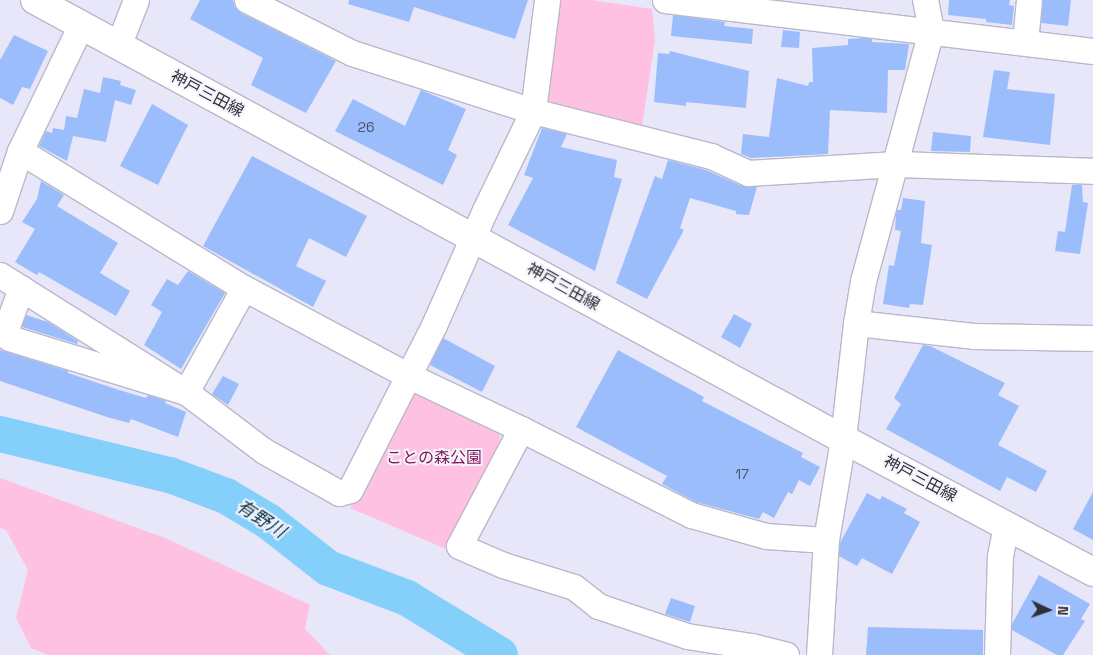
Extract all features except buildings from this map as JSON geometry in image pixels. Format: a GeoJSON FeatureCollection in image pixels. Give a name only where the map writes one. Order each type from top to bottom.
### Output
{"type":"FeatureCollection","features":[{"type":"Feature","properties":{"kind":"main road","name":"神戸三田線"},"geometry":{"type":"LineString","coordinates":[[35,0],[843,439],[1093,572]]}},
{"type":"Feature","properties":{"kind":"street"},"geometry":{"type":"LineString","coordinates":[[118,46],[136,0]]}},
{"type":"Feature","properties":{"kind":"street"},"geometry":{"type":"LineString","coordinates":[[247,0],[352,53],[534,111],[712,156],[748,172],[896,164],[1093,171]]}},
{"type":"Feature","properties":{"kind":"street"},"geometry":{"type":"LineString","coordinates":[[0,275],[186,392],[264,451],[339,493],[350,490],[434,325],[534,111],[547,0]]}},
{"type":"Feature","properties":{"kind":"street"},"geometry":{"type":"LineString","coordinates":[[665,0],[787,7],[931,30],[1093,51]]}},
{"type":"Feature","properties":{"kind":"street"},"geometry":{"type":"LineString","coordinates":[[819,655],[826,540],[843,439],[856,323],[863,281],[931,30],[925,0]]}},
{"type":"Feature","properties":{"kind":"street"},"geometry":{"type":"LineString","coordinates":[[1025,42],[1030,0]]}},
{"type":"Feature","properties":{"kind":"street"},"geometry":{"type":"LineString","coordinates":[[0,211],[20,152],[81,25]]}},
{"type":"Feature","properties":{"kind":"street"},"geometry":{"type":"LineString","coordinates":[[20,152],[244,288],[407,375],[521,429],[691,515],[766,536],[826,540]]}},
{"type":"Feature","properties":{"kind":"street"},"geometry":{"type":"LineString","coordinates":[[21,288],[6,329],[10,338],[186,392]]}},
{"type":"Feature","properties":{"kind":"street"},"geometry":{"type":"LineString","coordinates":[[186,392],[244,288]]}},
{"type":"Feature","properties":{"kind":"street"},"geometry":{"type":"LineString","coordinates":[[856,323],[973,336],[1093,338]]}},
{"type":"Feature","properties":{"kind":"street"},"geometry":{"type":"LineString","coordinates":[[100,365],[107,341]]}},
{"type":"Feature","properties":{"kind":"street"},"geometry":{"type":"LineString","coordinates":[[521,429],[455,552],[503,564],[574,587],[598,606],[687,636],[751,646],[786,655]]}},
{"type":"Feature","properties":{"kind":"street"},"geometry":{"type":"LineString","coordinates":[[998,655],[1000,556],[1006,525]]}},
{"type":"Feature","properties":{"kind":"green space"},"geometry":{"type":"Polygon","coordinates":[[[561,0],[591,0],[652,9],[655,40],[642,126],[555,107],[545,96],[555,5],[561,0]]]}},
{"type":"Feature","properties":{"kind":"green space","name":"ことの森公園"},"geometry":{"type":"Polygon","coordinates":[[[421,389],[498,426],[501,447],[446,549],[350,508],[405,395],[421,389]]]}},
{"type":"Feature","properties":{"kind":"green space"},"geometry":{"type":"Polygon","coordinates":[[[0,478],[165,538],[310,605],[305,629],[330,655],[49,655],[31,648],[16,618],[28,570],[6,530],[0,528],[0,478]]]}},
{"type":"Feature","properties":{"kind":"waterway","name":"有野川"},"geometry":{"type":"LineString","coordinates":[[0,434],[170,475],[226,496],[268,521],[328,568],[407,598],[500,655]]}}]}
